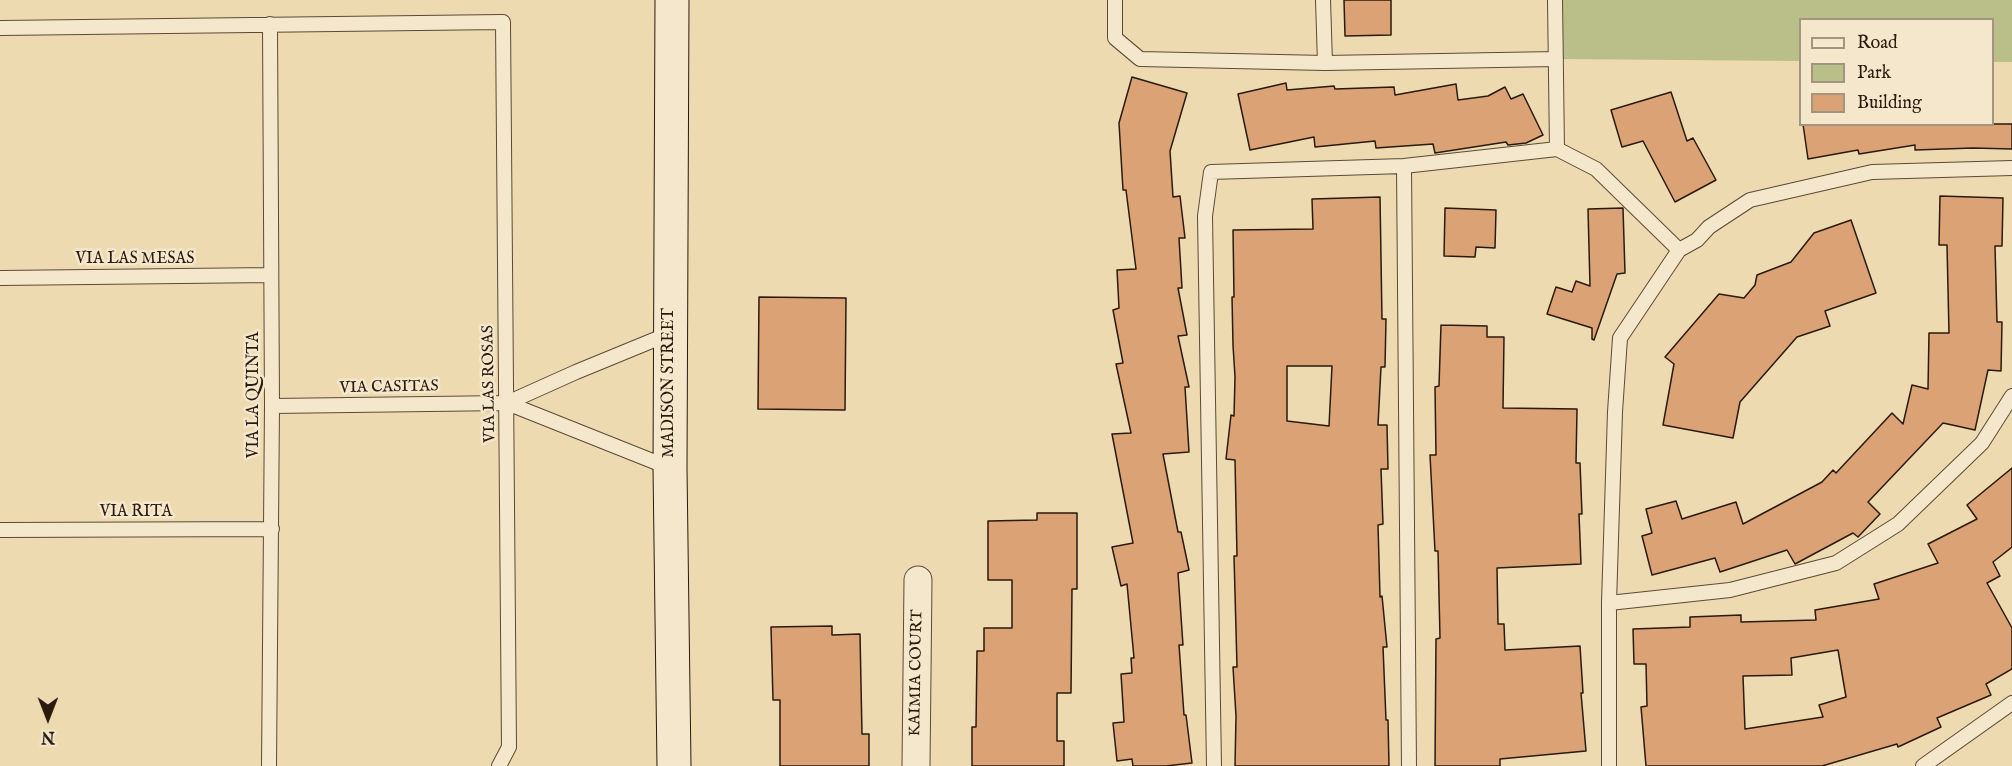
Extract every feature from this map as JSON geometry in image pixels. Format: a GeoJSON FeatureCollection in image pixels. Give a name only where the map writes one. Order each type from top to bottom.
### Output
{"type":"FeatureCollection","features":[{"type":"Feature","properties":{"kind":"main road","name":"MADISON STREET"},"geometry":{"type":"LineString","coordinates":[[672,0],[670,468],[674,766]]}},
{"type":"Feature","properties":{"kind":"street","name":"KAIMIA COURT"},"geometry":{"type":"LineString","coordinates":[[916,766],[918,580]]}},
{"type":"Feature","properties":{"kind":"lane"},"geometry":{"type":"LineString","coordinates":[[1115,0],[1115,38],[1140,59],[1324,63],[1556,59]]}},
{"type":"Feature","properties":{"kind":"lane"},"geometry":{"type":"LineString","coordinates":[[1323,0],[1324,63]]}},
{"type":"Feature","properties":{"kind":"lane"},"geometry":{"type":"LineString","coordinates":[[1555,0],[1557,149]]}},
{"type":"Feature","properties":{"kind":"lane","name":"VIA LAS ROSAS"},"geometry":{"type":"LineString","coordinates":[[270,24],[502,22],[509,747],[499,766]]}},
{"type":"Feature","properties":{"kind":"lane"},"geometry":{"type":"LineString","coordinates":[[0,28],[270,24]]}},
{"type":"Feature","properties":{"kind":"lane","name":"VIA LA QUINTA"},"geometry":{"type":"LineString","coordinates":[[269,766],[272,529],[270,24]]}},
{"type":"Feature","properties":{"kind":"lane"},"geometry":{"type":"LineString","coordinates":[[1214,766],[1205,216],[1211,172],[1404,166],[1557,149],[1596,169],[1679,250]]}},
{"type":"Feature","properties":{"kind":"lane"},"geometry":{"type":"LineString","coordinates":[[1404,166],[1409,766]]}},
{"type":"Feature","properties":{"kind":"lane"},"geometry":{"type":"LineString","coordinates":[[1609,766],[1609,603],[1620,338],[1679,250],[1697,240],[1709,227],[1750,200],[1872,172],[2012,168]]}},
{"type":"Feature","properties":{"kind":"lane","name":"VIA LAS MESAS"},"geometry":{"type":"LineString","coordinates":[[0,278],[271,275]]}},
{"type":"Feature","properties":{"kind":"lane","name":"VIA CASITAS"},"geometry":{"type":"LineString","coordinates":[[507,403],[671,333]]}},
{"type":"Feature","properties":{"kind":"lane"},"geometry":{"type":"LineString","coordinates":[[1609,603],[1730,590],[1836,563],[1898,524],[1982,443],[2012,396]]}},
{"type":"Feature","properties":{"kind":"lane","name":"VIA CASITAS"},"geometry":{"type":"LineString","coordinates":[[272,406],[507,403],[670,468]]}},
{"type":"Feature","properties":{"kind":"lane","name":"VIA RITA"},"geometry":{"type":"LineString","coordinates":[[0,530],[272,529]]}},
{"type":"Feature","properties":{"kind":"lane"},"geometry":{"type":"LineString","coordinates":[[1923,766],[2012,703]]}},
{"type":"Feature","properties":{"kind":"green space"},"geometry":{"type":"Polygon","coordinates":[[[1555,0],[2012,0],[2012,62],[1994,62],[1994,18],[1799,18],[1799,61],[1556,59],[1555,0]]]}},
{"type":"Feature","properties":{"kind":"building"},"geometry":{"type":"Polygon","coordinates":[[[1344,0],[1391,0],[1391,35],[1345,36],[1344,0]]]}},
{"type":"Feature","properties":{"kind":"building"},"geometry":{"type":"Polygon","coordinates":[[[1132,77],[1187,93],[1170,151],[1173,197],[1180,196],[1185,238],[1179,238],[1182,288],[1178,288],[1187,335],[1178,336],[1189,387],[1185,387],[1189,452],[1163,454],[1178,532],[1181,532],[1189,570],[1178,573],[1183,645],[1179,645],[1184,715],[1186,715],[1192,763],[1166,766],[1133,766],[1132,759],[1117,761],[1113,723],[1124,722],[1121,674],[1132,673],[1131,658],[1134,658],[1127,584],[1121,586],[1112,547],[1133,543],[1112,434],[1131,433],[1116,364],[1123,363],[1113,310],[1119,308],[1117,270],[1136,269],[1126,190],[1123,190],[1119,123],[1132,77]]]}},
{"type":"Feature","properties":{"kind":"building"},"geometry":{"type":"Polygon","coordinates":[[[1286,83],[1287,90],[1334,86],[1335,89],[1394,87],[1395,95],[1456,84],[1458,100],[1488,96],[1505,87],[1511,99],[1523,94],[1543,135],[1526,143],[1508,145],[1506,142],[1435,153],[1433,144],[1376,148],[1375,141],[1315,147],[1314,137],[1250,150],[1238,94],[1286,83]]]}},
{"type":"Feature","properties":{"kind":"building"},"geometry":{"type":"Polygon","coordinates":[[[1671,92],[1687,141],[1693,138],[1716,180],[1675,202],[1643,141],[1622,147],[1611,110],[1671,92]]]}},
{"type":"Feature","properties":{"kind":"building"},"geometry":{"type":"Polygon","coordinates":[[[1994,124],[2012,124],[2012,149],[1915,150],[1915,145],[1859,154],[1858,150],[1808,159],[1803,126],[1994,126],[1994,124]]]}},
{"type":"Feature","properties":{"kind":"building"},"geometry":{"type":"Polygon","coordinates":[[[1940,196],[2003,198],[2002,246],[1995,246],[1997,322],[2002,322],[2001,371],[1988,370],[1975,430],[1943,423],[1868,502],[1880,514],[1858,537],[1853,533],[1795,564],[1787,550],[1720,572],[1715,558],[1652,575],[1642,536],[1652,533],[1646,509],[1676,501],[1682,519],[1736,502],[1743,524],[1822,482],[1833,470],[1836,473],[1892,413],[1903,424],[1912,385],[1928,389],[1929,333],[1949,333],[1947,245],[1939,245],[1940,196]]]}},
{"type":"Feature","properties":{"kind":"building"},"geometry":{"type":"Polygon","coordinates":[[[1380,197],[1382,319],[1386,319],[1385,367],[1381,367],[1378,425],[1387,425],[1388,469],[1381,469],[1383,524],[1378,525],[1380,597],[1382,596],[1387,647],[1383,647],[1389,766],[1235,766],[1236,716],[1233,667],[1237,667],[1234,556],[1237,556],[1235,460],[1226,459],[1231,415],[1234,416],[1233,230],[1313,229],[1312,199],[1380,197]],[[1287,366],[1287,421],[1329,426],[1332,366],[1287,366]]]}},
{"type":"Feature","properties":{"kind":"building"},"geometry":{"type":"Polygon","coordinates":[[[1445,208],[1496,210],[1495,248],[1476,247],[1475,257],[1444,256],[1445,208]]]}},
{"type":"Feature","properties":{"kind":"building"},"geometry":{"type":"Polygon","coordinates":[[[1623,208],[1625,273],[1617,274],[1594,340],[1592,339],[1592,328],[1547,314],[1556,287],[1572,292],[1576,281],[1590,286],[1588,209],[1623,208]]]}},
{"type":"Feature","properties":{"kind":"building"},"geometry":{"type":"Polygon","coordinates":[[[1851,220],[1876,293],[1825,311],[1830,326],[1797,337],[1740,402],[1733,438],[1663,425],[1674,364],[1665,357],[1719,294],[1744,298],[1755,285],[1757,275],[1791,262],[1814,233],[1851,220]]]}},
{"type":"Feature","properties":{"kind":"building"},"geometry":{"type":"Polygon","coordinates":[[[759,297],[846,298],[845,410],[758,409],[759,297]]]}},
{"type":"Feature","properties":{"kind":"building"},"geometry":{"type":"Polygon","coordinates":[[[1441,325],[1487,326],[1487,337],[1504,337],[1503,408],[1577,409],[1576,463],[1580,463],[1581,564],[1497,568],[1498,624],[1504,624],[1505,650],[1580,646],[1586,751],[1500,759],[1500,766],[1435,766],[1436,639],[1440,638],[1438,551],[1435,551],[1430,455],[1436,455],[1435,387],[1439,386],[1441,325]]]}},
{"type":"Feature","properties":{"kind":"building"},"geometry":{"type":"Polygon","coordinates":[[[2012,468],[2012,547],[1993,562],[2000,576],[1987,583],[2012,628],[2012,669],[1986,684],[1991,695],[1937,718],[1941,727],[1898,747],[1897,744],[1822,766],[1646,766],[1641,707],[1647,706],[1646,664],[1634,664],[1633,629],[1690,627],[1690,617],[1741,615],[1741,622],[1816,620],[1815,610],[1879,599],[1874,584],[1938,563],[1928,544],[1977,519],[1967,505],[2012,468]],[[1838,650],[1791,658],[1792,675],[1743,676],[1745,729],[1823,717],[1819,705],[1846,697],[1838,650]]]}},
{"type":"Feature","properties":{"kind":"building"},"geometry":{"type":"Polygon","coordinates":[[[1037,513],[1077,513],[1077,589],[1072,589],[1071,693],[1057,693],[1057,741],[1064,741],[1064,766],[972,766],[972,727],[976,727],[977,651],[984,651],[984,628],[1012,628],[1012,580],[988,580],[988,521],[1037,520],[1037,513]]]}},
{"type":"Feature","properties":{"kind":"building"},"geometry":{"type":"Polygon","coordinates":[[[832,626],[832,635],[860,634],[862,734],[869,734],[869,766],[780,766],[780,700],[773,700],[771,627],[832,626]]]}}]}
